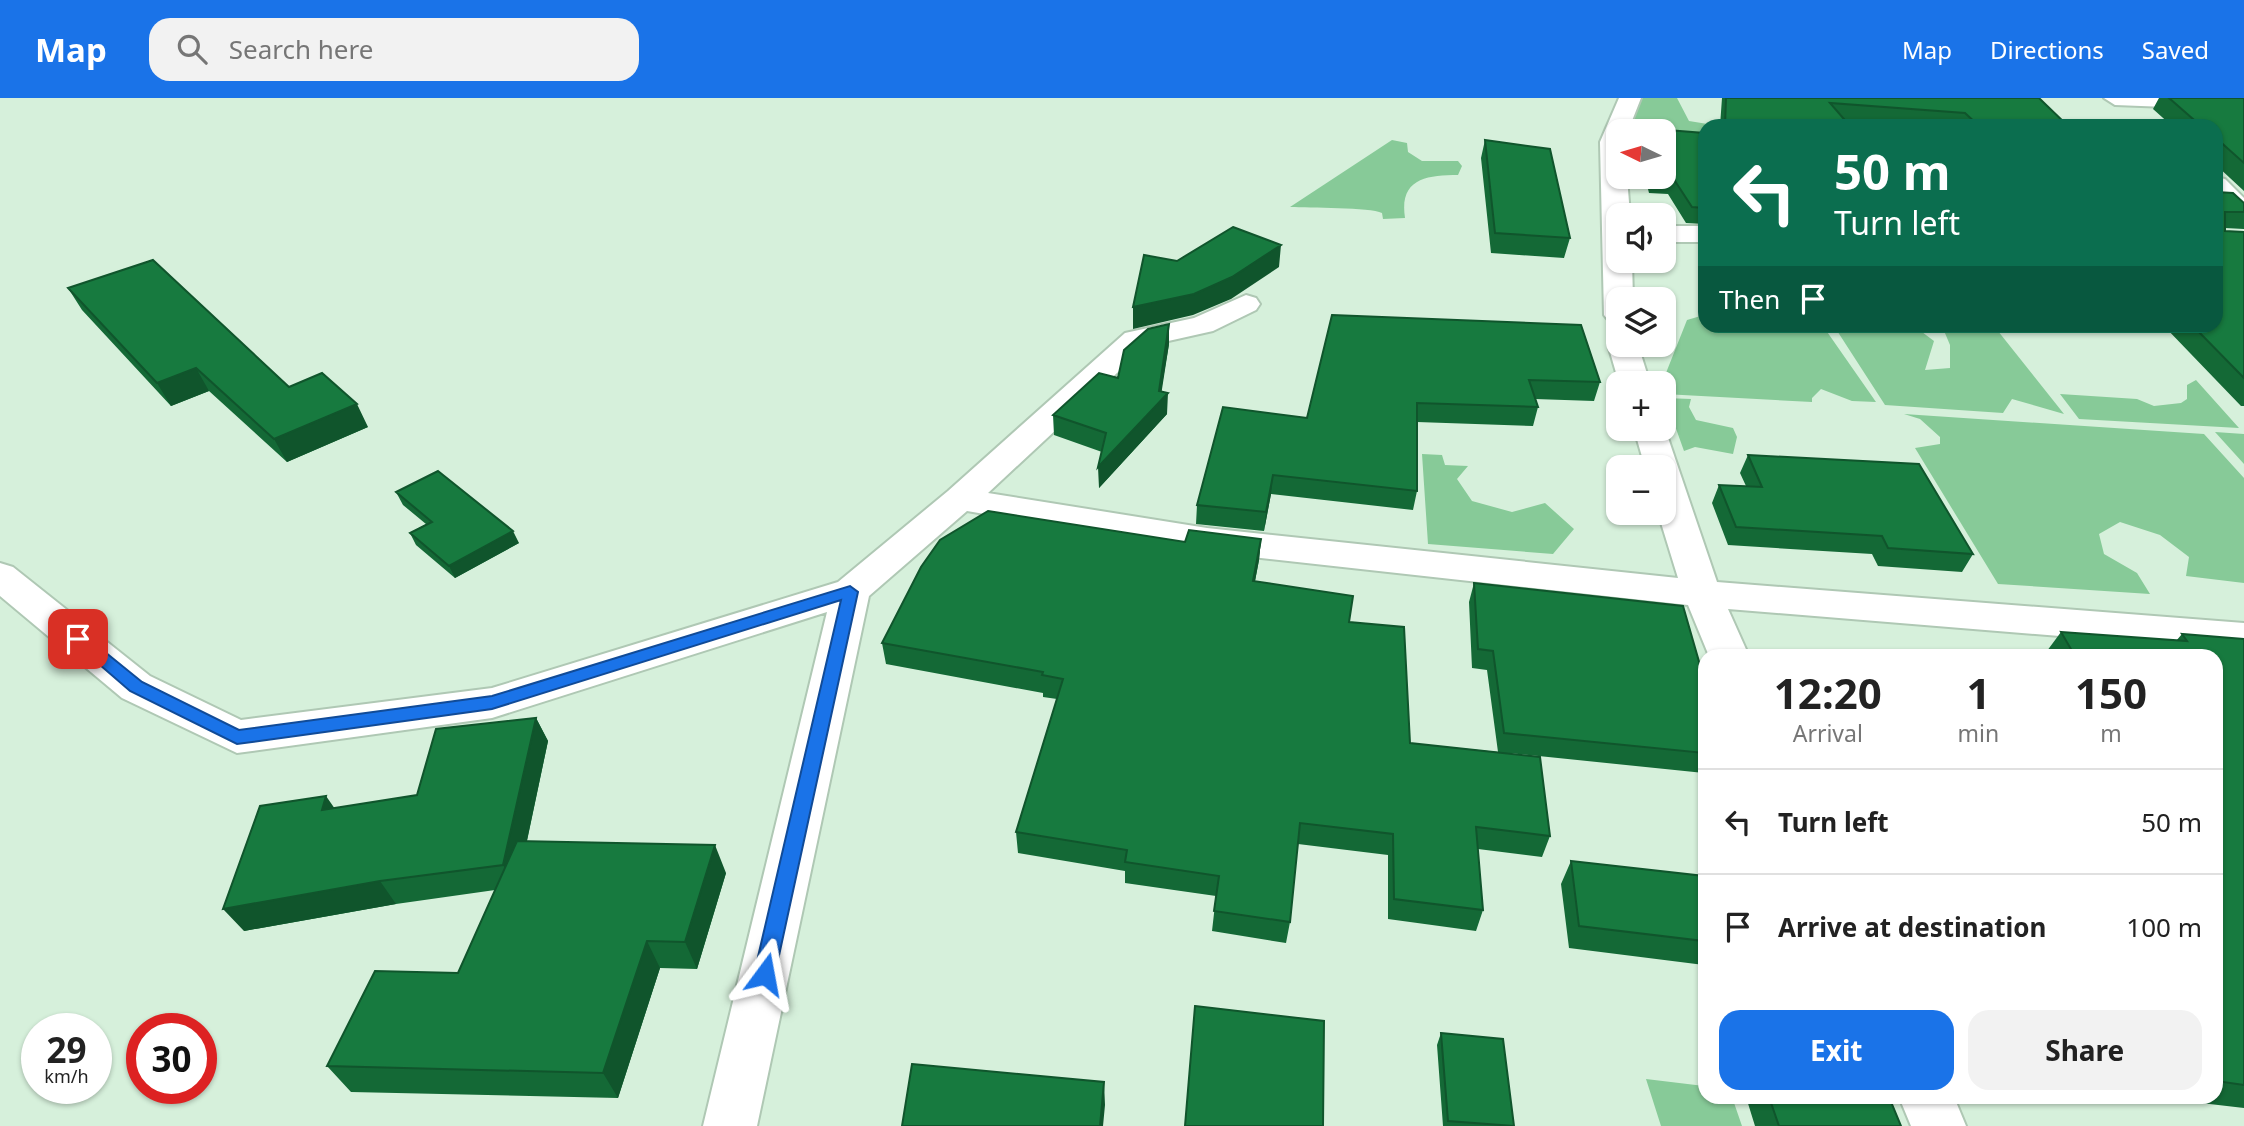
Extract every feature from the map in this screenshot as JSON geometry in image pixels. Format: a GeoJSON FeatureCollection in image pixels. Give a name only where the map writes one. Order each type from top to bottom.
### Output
{"type":"FeatureCollection","features":[{"type":"Feature","properties":{"kind":"street"},"geometry":{"type":"LineString","coordinates":[[1616,203],[1612,142],[1630,98]]}},
{"type":"Feature","properties":{"kind":"street"},"geometry":{"type":"LineString","coordinates":[[2124,99],[2244,103]]}},
{"type":"Feature","properties":{"kind":"street"},"geometry":{"type":"LineString","coordinates":[[2124,99],[2148,119]]}},
{"type":"Feature","properties":{"kind":"street"},"geometry":{"type":"LineString","coordinates":[[2223,191],[2244,212]]}},
{"type":"Feature","properties":{"kind":"street"},"geometry":{"type":"LineString","coordinates":[[1676,234],[1698,234]]}},
{"type":"Feature","properties":{"kind":"street"},"geometry":{"type":"LineString","coordinates":[[0,576],[136,687],[237,737],[492,703],[850,592],[960,499],[1136,339],[1203,326],[1246,304]]}},
{"type":"Feature","properties":{"kind":"street"},"geometry":{"type":"LineString","coordinates":[[960,499],[1207,540],[1702,594],[2244,637]]}},
{"type":"Feature","properties":{"kind":"street"},"geometry":{"type":"LineString","coordinates":[[1676,513],[1702,594],[1726,649]]}},
{"type":"Feature","properties":{"kind":"street"},"geometry":{"type":"LineString","coordinates":[[730,1126],[850,592]]}},
{"type":"Feature","properties":{"kind":"street"},"geometry":{"type":"LineString","coordinates":[[1929,1104],[1939,1126]]}},
{"type":"Feature","properties":{"kind":"green space"},"geometry":{"type":"Polygon","coordinates":[[[1639,98],[1677,98],[1689,121],[1698,122],[1698,135],[1676,132],[1676,119],[1629,119],[1639,98]]]}},
{"type":"Feature","properties":{"kind":"green space"},"geometry":{"type":"Polygon","coordinates":[[[1392,140],[1407,143],[1408,152],[1422,161],[1458,161],[1462,166],[1458,175],[1435,176],[1417,182],[1406,195],[1405,218],[1383,219],[1382,213],[1365,210],[1290,207],[1392,140]]]}},
{"type":"Feature","properties":{"kind":"green space"},"geometry":{"type":"Polygon","coordinates":[[[1698,317],[1698,333],[1828,333],[1876,402],[1852,401],[1821,389],[1812,398],[1812,402],[1676,395],[1676,371],[1667,371],[1672,357],[1676,357],[1676,348],[1687,320],[1698,317]]]}},
{"type":"Feature","properties":{"kind":"green space"},"geometry":{"type":"Polygon","coordinates":[[[1839,333],[1923,333],[1934,341],[1925,370],[1950,368],[1950,345],[1945,333],[2000,333],[2064,414],[2012,399],[2003,413],[1885,405],[1839,333]]]}},
{"type":"Feature","properties":{"kind":"green space"},"geometry":{"type":"Polygon","coordinates":[[[2196,380],[2239,428],[2079,419],[2060,394],[2137,399],[2154,406],[2181,403],[2187,399],[2187,385],[2196,380]]]}},
{"type":"Feature","properties":{"kind":"green space"},"geometry":{"type":"Polygon","coordinates":[[[1676,398],[1691,399],[1689,407],[1696,420],[1733,428],[1737,437],[1733,454],[1695,447],[1684,451],[1676,429],[1676,398]]]}},
{"type":"Feature","properties":{"kind":"green space"},"geometry":{"type":"Polygon","coordinates":[[[1904,414],[2204,434],[2244,478],[2244,583],[2186,576],[2189,557],[2160,535],[2120,522],[2099,534],[2104,554],[2137,573],[2150,594],[1998,584],[1915,448],[1940,444],[1940,437],[1920,419],[1904,414]]]}},
{"type":"Feature","properties":{"kind":"green space"},"geometry":{"type":"Polygon","coordinates":[[[2215,432],[2244,434],[2244,464],[2215,432]]]}},
{"type":"Feature","properties":{"kind":"green space"},"geometry":{"type":"Polygon","coordinates":[[[1422,454],[1442,455],[1445,465],[1468,466],[1457,479],[1472,501],[1512,512],[1545,503],[1574,529],[1553,554],[1428,544],[1422,454]]]}},
{"type":"Feature","properties":{"kind":"green space"},"geometry":{"type":"Polygon","coordinates":[[[1646,1079],[1698,1085],[1698,1104],[1734,1104],[1742,1126],[1661,1126],[1646,1079]]]}},
{"type":"Feature","properties":{"kind":"building"},"geometry":{"type":"Polygon","coordinates":[[[1726,98],[2039,98],[2061,119],[1971,119],[1965,113],[1830,103],[1844,119],[1725,119],[1726,98]]]}},
{"type":"Feature","properties":{"kind":"building"},"geometry":{"type":"Polygon","coordinates":[[[2169,98],[2244,98],[2244,163],[2223,144],[2223,119],[2193,119],[2169,98]]]}},
{"type":"Feature","properties":{"kind":"building"},"geometry":{"type":"Polygon","coordinates":[[[1676,131],[1698,133],[1698,208],[1692,207],[1676,183],[1676,131]]]}},
{"type":"Feature","properties":{"kind":"building"},"geometry":{"type":"Polygon","coordinates":[[[1485,140],[1550,149],[1570,238],[1495,233],[1485,140]]]}},
{"type":"Feature","properties":{"kind":"building"},"geometry":{"type":"Polygon","coordinates":[[[2223,192],[2233,193],[2244,203],[2244,212],[2225,212],[2225,231],[2244,232],[2244,378],[2200,333],[2223,333],[2223,192]]]}},
{"type":"Feature","properties":{"kind":"building"},"geometry":{"type":"Polygon","coordinates":[[[1233,227],[1281,245],[1232,277],[1194,294],[1133,307],[1144,255],[1177,261],[1233,227]]]}},
{"type":"Feature","properties":{"kind":"building"},"geometry":{"type":"Polygon","coordinates":[[[153,260],[289,387],[322,373],[357,404],[274,439],[196,368],[157,383],[68,288],[153,260]]]}},
{"type":"Feature","properties":{"kind":"building"},"geometry":{"type":"Polygon","coordinates":[[[1332,315],[1581,325],[1600,382],[1529,380],[1538,407],[1417,403],[1417,491],[1273,475],[1266,512],[1197,505],[1223,407],[1307,418],[1332,315]]]}},
{"type":"Feature","properties":{"kind":"building"},"geometry":{"type":"Polygon","coordinates":[[[1169,324],[1159,391],[1168,393],[1098,467],[1106,433],[1053,415],[1099,373],[1118,378],[1124,350],[1148,329],[1169,324]]]}},
{"type":"Feature","properties":{"kind":"building"},"geometry":{"type":"Polygon","coordinates":[[[1748,455],[1919,464],[1973,554],[1888,548],[1882,536],[1736,527],[1719,485],[1762,487],[1748,455]]]}},
{"type":"Feature","properties":{"kind":"building"},"geometry":{"type":"Polygon","coordinates":[[[438,471],[513,531],[449,566],[410,533],[432,522],[396,492],[438,471]]]}},
{"type":"Feature","properties":{"kind":"building"},"geometry":{"type":"Polygon","coordinates":[[[988,511],[1185,542],[1189,530],[1261,539],[1253,581],[1353,596],[1349,622],[1404,627],[1410,743],[1540,757],[1550,836],[1476,827],[1483,910],[1394,899],[1393,834],[1300,823],[1290,922],[1214,911],[1219,876],[1125,862],[1127,850],[1016,832],[1063,679],[1042,675],[1043,672],[882,643],[921,567],[940,540],[988,511]]]}},
{"type":"Feature","properties":{"kind":"building"},"geometry":{"type":"Polygon","coordinates":[[[1474,583],[1683,606],[1698,658],[1698,752],[1504,733],[1493,651],[1478,649],[1474,583]]]}},
{"type":"Feature","properties":{"kind":"building"},"geometry":{"type":"Polygon","coordinates":[[[2061,632],[2187,641],[2182,634],[2244,639],[2244,1085],[2223,1082],[2223,649],[2071,649],[2061,632]]]}},
{"type":"Feature","properties":{"kind":"building"},"geometry":{"type":"Polygon","coordinates":[[[536,718],[503,865],[380,881],[223,909],[260,806],[326,796],[322,810],[417,795],[436,729],[536,718]]]}},
{"type":"Feature","properties":{"kind":"building"},"geometry":{"type":"Polygon","coordinates":[[[517,841],[715,845],[685,942],[647,941],[603,1073],[327,1066],[375,971],[458,973],[517,841]]]}},
{"type":"Feature","properties":{"kind":"building"},"geometry":{"type":"Polygon","coordinates":[[[1571,861],[1698,875],[1698,940],[1579,926],[1571,861]]]}},
{"type":"Feature","properties":{"kind":"building"},"geometry":{"type":"Polygon","coordinates":[[[1195,1006],[1324,1021],[1323,1126],[1185,1126],[1195,1006]]]}},
{"type":"Feature","properties":{"kind":"building"},"geometry":{"type":"Polygon","coordinates":[[[1441,1033],[1503,1039],[1514,1126],[1448,1121],[1441,1033]]]}},
{"type":"Feature","properties":{"kind":"building"},"geometry":{"type":"Polygon","coordinates":[[[912,1064],[1104,1082],[1100,1126],[902,1126],[912,1064]]]}},
{"type":"Feature","properties":{"kind":"building"},"geometry":{"type":"Polygon","coordinates":[[[1771,1104],[1892,1104],[1901,1126],[1779,1126],[1771,1104]]]}},
{"type":"Feature","properties":{"kind":"route"},"geometry":{"type":"LineString","coordinates":[[78,639],[136,687],[237,737],[492,703],[850,592],[765,974]]}}]}
